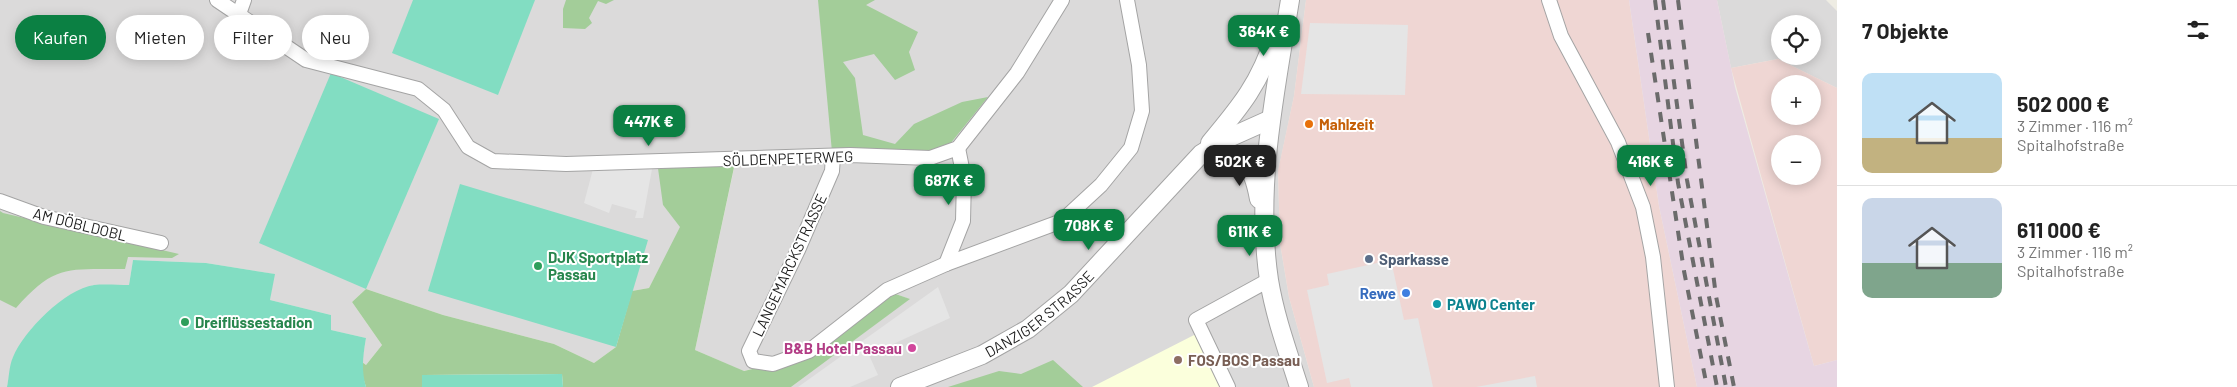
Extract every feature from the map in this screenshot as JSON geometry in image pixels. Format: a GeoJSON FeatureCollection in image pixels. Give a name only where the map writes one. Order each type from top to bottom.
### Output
{"type":"FeatureCollection","features":[{"type":"Feature","properties":{"kind":"street","name":"SÖLDENPETERWEG"},"geometry":{"type":"LineString","coordinates":[[217,0],[306,60],[418,89],[444,110],[468,146],[493,161],[566,164],[834,156],[930,158],[958,148]]}},
{"type":"Feature","properties":{"kind":"street"},"geometry":{"type":"LineString","coordinates":[[239,14],[244,0]]}},
{"type":"Feature","properties":{"kind":"street"},"geometry":{"type":"LineString","coordinates":[[946,264],[963,221],[964,178],[958,148],[1018,74],[1062,0]]}},
{"type":"Feature","properties":{"kind":"street","name":"LANGEMARCKSTRASSE"},"geometry":{"type":"LineString","coordinates":[[834,156],[832,171],[798,250],[749,352],[753,361],[774,364],[809,351],[888,290],[946,264],[1062,221],[1102,185],[1131,148],[1142,110],[1139,65],[1127,0]]}},
{"type":"Feature","properties":{"kind":"street"},"geometry":{"type":"LineString","coordinates":[[1264,231],[1264,182],[1288,0]]}},
{"type":"Feature","properties":{"kind":"street"},"geometry":{"type":"LineString","coordinates":[[1201,154],[1254,87],[1268,58],[1288,0]]}},
{"type":"Feature","properties":{"kind":"street"},"geometry":{"type":"LineString","coordinates":[[1549,0],[1561,36],[1618,142],[1643,206],[1653,257],[1667,387]]}},
{"type":"Feature","properties":{"kind":"street","name":"DANZIGER STRASSE"},"geometry":{"type":"LineString","coordinates":[[900,387],[982,355],[1028,329],[1071,294],[1201,154],[1222,140],[1271,119]]}},
{"type":"Feature","properties":{"kind":"street"},"geometry":{"type":"LineString","coordinates":[[1201,154],[1224,152],[1235,154],[1244,161],[1256,184],[1264,231],[1269,280],[1279,325],[1299,387]]}},
{"type":"Feature","properties":{"kind":"street","name":"AM DÖBLDOBL"},"geometry":{"type":"LineString","coordinates":[[0,201],[44,217],[161,243]]}},
{"type":"Feature","properties":{"kind":"street"},"geometry":{"type":"LineString","coordinates":[[1228,387],[1196,320],[1269,280]]}},
{"type":"Feature","properties":{"kind":"shaded area"},"geometry":{"type":"Polygon","coordinates":[[[0,0],[1306,0],[1294,96],[1278,172],[1280,243],[1289,297],[1314,387],[791,387],[909,299],[888,291],[809,351],[773,364],[743,371],[695,350],[736,159],[663,205],[681,227],[649,288],[632,291],[616,347],[594,363],[554,344],[443,315],[366,289],[352,302],[382,345],[366,365],[362,362],[366,338],[331,330],[331,315],[270,300],[274,274],[206,263],[133,260],[129,285],[93,285],[54,307],[32,328],[13,357],[7,387],[0,387],[0,0]]]}},
{"type":"Feature","properties":{"kind":"shaded area"},"geometry":{"type":"Polygon","coordinates":[[[1306,0],[1629,0],[1659,206],[1697,387],[1314,387],[1289,297],[1280,243],[1278,171],[1294,96],[1306,0]]]}},
{"type":"Feature","properties":{"kind":"shaded area"},"geometry":{"type":"Polygon","coordinates":[[[1629,0],[1717,0],[1735,87],[1814,366],[1837,360],[1837,387],[1697,387],[1659,206],[1629,0]]]}},
{"type":"Feature","properties":{"kind":"shaded area"},"geometry":{"type":"Polygon","coordinates":[[[1717,0],[1826,0],[1837,11],[1837,88],[1821,80],[1821,75],[1811,75],[1790,65],[1821,65],[1821,15],[1771,15],[1771,60],[1731,68],[1717,0]]]}},
{"type":"Feature","properties":{"kind":"shaded area"},"geometry":{"type":"Polygon","coordinates":[[[1310,23],[1408,25],[1405,95],[1301,94],[1310,23]]]}},
{"type":"Feature","properties":{"kind":"shaded area"},"geometry":{"type":"Polygon","coordinates":[[[1771,60],[1771,65],[1790,65],[1811,75],[1771,75],[1771,125],[1821,125],[1821,80],[1837,88],[1837,360],[1814,366],[1731,68],[1771,60]]]}},
{"type":"Feature","properties":{"kind":"shaded area"},"geometry":{"type":"Polygon","coordinates":[[[593,169],[652,169],[643,218],[635,218],[637,211],[612,204],[609,213],[584,203],[593,169]]]}},
{"type":"Feature","properties":{"kind":"shaded area"},"geometry":{"type":"Polygon","coordinates":[[[1391,260],[1404,320],[1418,318],[1433,387],[1351,387],[1349,378],[1327,383],[1307,290],[1329,285],[1327,274],[1391,260]]]}},
{"type":"Feature","properties":{"kind":"shaded area"},"geometry":{"type":"Polygon","coordinates":[[[938,287],[950,318],[869,355],[878,375],[850,387],[798,387],[938,287]]]}},
{"type":"Feature","properties":{"kind":"shaded area","name":"FOS/BOS Passau"},"geometry":{"type":"Polygon","coordinates":[[[1198,333],[1225,387],[1092,387],[1198,333]]]}},
{"type":"Feature","properties":{"kind":"shaded area"},"geometry":{"type":"Polygon","coordinates":[[[1535,376],[1537,387],[1476,387],[1535,376]]]}},
{"type":"Feature","properties":{"kind":"green space"},"geometry":{"type":"Polygon","coordinates":[[[413,0],[535,0],[498,95],[392,53],[413,0]]]}},
{"type":"Feature","properties":{"kind":"green space"},"geometry":{"type":"Polygon","coordinates":[[[566,0],[614,0],[606,4],[598,1],[589,18],[592,23],[585,29],[563,28],[563,9],[566,0]]]}},
{"type":"Feature","properties":{"kind":"green space"},"geometry":{"type":"Polygon","coordinates":[[[818,0],[875,0],[866,5],[918,32],[909,52],[915,70],[895,80],[874,54],[843,62],[855,78],[863,135],[895,144],[914,124],[962,102],[988,97],[950,144],[925,153],[832,152],[818,0]]]}},
{"type":"Feature","properties":{"kind":"green space"},"geometry":{"type":"Polygon","coordinates":[[[331,73],[439,119],[366,289],[259,243],[331,73]]]}},
{"type":"Feature","properties":{"kind":"green space"},"geometry":{"type":"Polygon","coordinates":[[[736,158],[695,350],[744,371],[773,364],[809,351],[887,291],[910,299],[791,387],[563,387],[562,374],[423,375],[422,387],[366,387],[362,374],[362,362],[366,365],[382,345],[352,302],[366,289],[443,315],[554,344],[594,363],[616,347],[632,291],[649,288],[680,227],[663,205],[657,161],[736,158]]]}},
{"type":"Feature","properties":{"kind":"green space","name":"DJK Sportplatz Passau"},"geometry":{"type":"Polygon","coordinates":[[[460,184],[648,240],[616,347],[428,291],[460,184]]]}},
{"type":"Feature","properties":{"kind":"green space"},"geometry":{"type":"Polygon","coordinates":[[[0,211],[179,254],[172,258],[128,257],[125,269],[90,269],[64,272],[42,283],[16,308],[0,300],[0,211]]]}},
{"type":"Feature","properties":{"kind":"green space","name":"Dreiflüssestadion"},"geometry":{"type":"Polygon","coordinates":[[[133,260],[206,263],[275,274],[270,300],[331,315],[331,330],[366,338],[363,374],[366,387],[7,387],[10,368],[18,347],[36,324],[59,303],[83,288],[94,285],[129,285],[133,260]]]}},
{"type":"Feature","properties":{"kind":"green space"},"geometry":{"type":"Polygon","coordinates":[[[1053,360],[1083,387],[948,387],[999,371],[1021,374],[1053,360]]]}},
{"type":"Feature","properties":{"kind":"green space"},"geometry":{"type":"Polygon","coordinates":[[[562,374],[563,387],[422,387],[422,375],[562,374]]]}},
{"type":"Feature","properties":{"kind":"railway"},"geometry":{"type":"LineString","coordinates":[[1655,0],[1678,183],[1717,387]]}},
{"type":"Feature","properties":{"kind":"railway"},"geometry":{"type":"LineString","coordinates":[[1663,0],[1687,180],[1726,387]]}},
{"type":"Feature","properties":{"kind":"railway"},"geometry":{"type":"LineString","coordinates":[[1678,0],[1716,296],[1734,387]]}},
{"type":"Feature","properties":{"kind":"railway"},"geometry":{"type":"LineString","coordinates":[[1648,33],[1684,271],[1707,387]]}},
{"type":"Feature","properties":{"kind":"place","name":"Mahlzeit"},"geometry":{"type":"Point","coordinates":[1309,124]}},
{"type":"Feature","properties":{"kind":"place","name":"Sparkasse"},"geometry":{"type":"Point","coordinates":[1369,259]}},
{"type":"Feature","properties":{"kind":"place","name":"DJK Sportplatz Passau"},"geometry":{"type":"Point","coordinates":[538,266]}},
{"type":"Feature","properties":{"kind":"place","name":"Rewe"},"geometry":{"type":"Point","coordinates":[1406,293]}},
{"type":"Feature","properties":{"kind":"place","name":"PAWO Center"},"geometry":{"type":"Point","coordinates":[1437,304]}},
{"type":"Feature","properties":{"kind":"place","name":"Dreiflüssestadion"},"geometry":{"type":"Point","coordinates":[185,322]}},
{"type":"Feature","properties":{"kind":"place","name":"B&B Hotel Passau"},"geometry":{"type":"Point","coordinates":[912,348]}},
{"type":"Feature","properties":{"kind":"place","name":"FOS/BOS Passau"},"geometry":{"type":"Point","coordinates":[1178,360]}}]}
